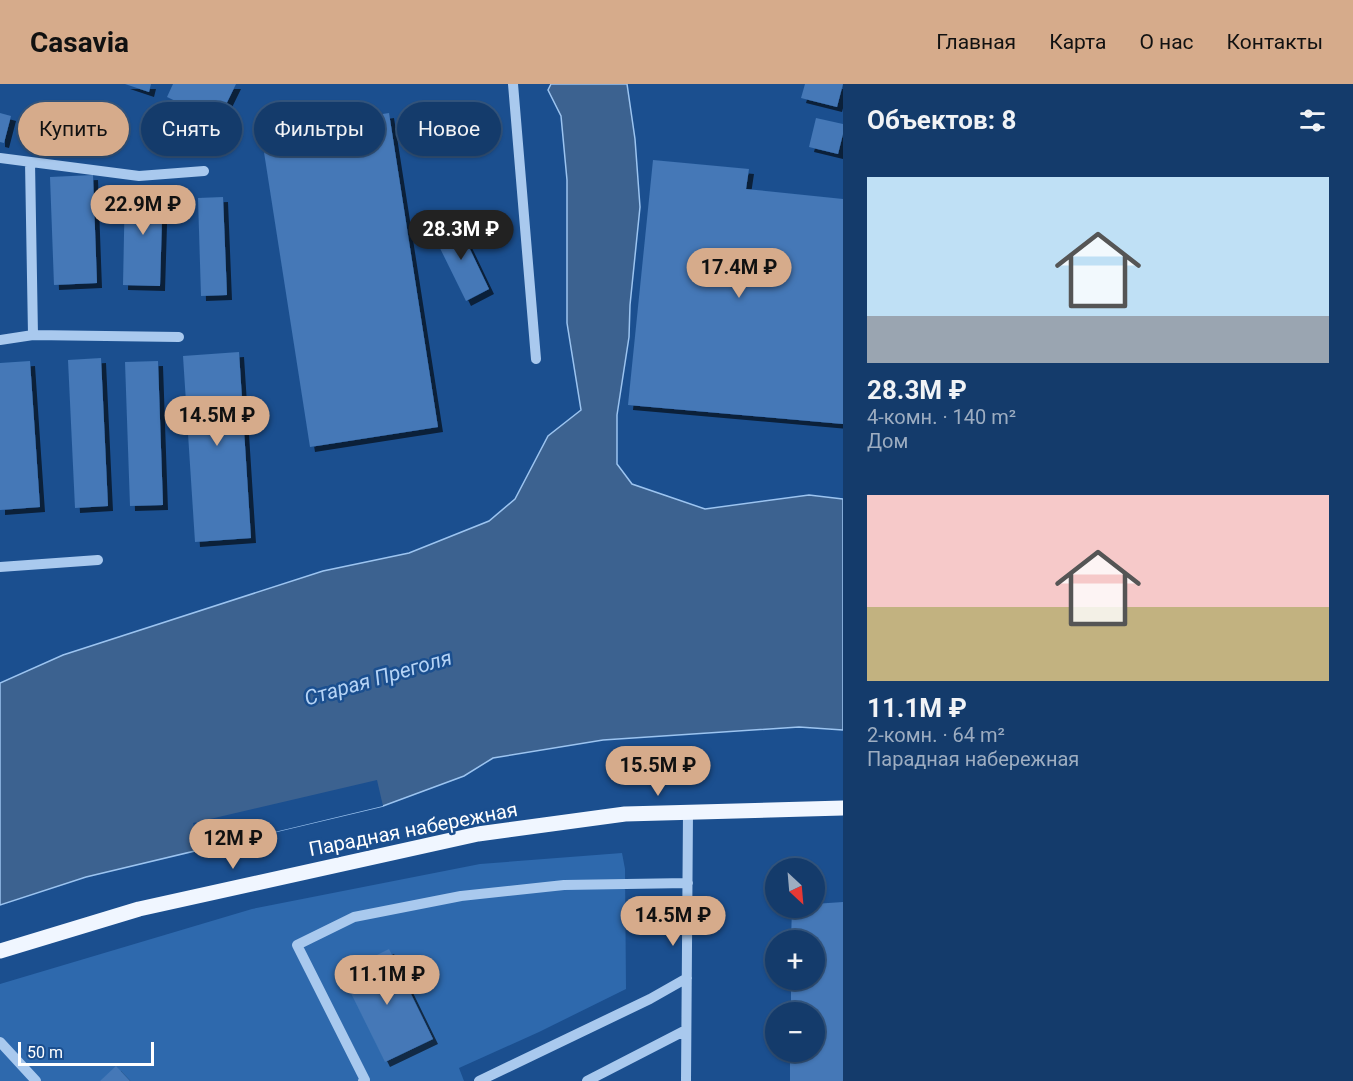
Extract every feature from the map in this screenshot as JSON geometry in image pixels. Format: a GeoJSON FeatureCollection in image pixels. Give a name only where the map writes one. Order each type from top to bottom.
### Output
{"type":"FeatureCollection","features":[{"type":"Feature","properties":{"kind":"main road","name":"Парадная набережная"},"geometry":{"type":"LineString","coordinates":[[0,951],[139,909],[478,834],[625,814],[843,808]]}},
{"type":"Feature","properties":{"kind":"street"},"geometry":{"type":"LineString","coordinates":[[513,84],[536,359]]}},
{"type":"Feature","properties":{"kind":"street"},"geometry":{"type":"LineString","coordinates":[[0,158],[139,177],[204,171]]}},
{"type":"Feature","properties":{"kind":"street"},"geometry":{"type":"LineString","coordinates":[[30,162],[33,335]]}},
{"type":"Feature","properties":{"kind":"street"},"geometry":{"type":"LineString","coordinates":[[0,340],[33,335],[179,337]]}},
{"type":"Feature","properties":{"kind":"street"},"geometry":{"type":"LineString","coordinates":[[0,567],[98,560]]}},
{"type":"Feature","properties":{"kind":"street"},"geometry":{"type":"LineString","coordinates":[[686,1081],[688,812]]}},
{"type":"Feature","properties":{"kind":"street"},"geometry":{"type":"LineString","coordinates":[[363,1081],[365,1080],[297,945],[354,917],[461,896],[564,885],[688,883]]}},
{"type":"Feature","properties":{"kind":"street"},"geometry":{"type":"LineString","coordinates":[[479,1081],[650,999],[687,978]]}},
{"type":"Feature","properties":{"kind":"street"},"geometry":{"type":"LineString","coordinates":[[587,1081],[686,1030]]}},
{"type":"Feature","properties":{"kind":"street"},"geometry":{"type":"LineString","coordinates":[[0,1042],[36,1081]]}},
{"type":"Feature","properties":{"kind":"shaded area"},"geometry":{"type":"Polygon","coordinates":[[[622,853],[625,869],[626,989],[459,1068],[464,1081],[0,1081],[0,984],[252,909],[480,864],[622,853]]]}},
{"type":"Feature","properties":{"kind":"water","name":"Старая Преголя"},"geometry":{"type":"Polygon","coordinates":[[[551,84],[627,84],[635,139],[640,207],[629,337],[617,415],[617,464],[632,484],[705,509],[809,495],[843,499],[843,730],[799,727],[603,740],[493,758],[464,776],[383,806],[86,877],[0,905],[0,683],[63,655],[323,571],[409,553],[489,521],[515,499],[548,436],[581,410],[567,323],[567,180],[561,116],[548,90],[551,84]]]}},
{"type":"Feature","properties":{"kind":"pier"},"geometry":{"type":"Polygon","coordinates":[[[377,780],[383,806],[200,850],[193,823],[377,780]]]}},
{"type":"Feature","properties":{"kind":"building"},"geometry":{"type":"Polygon","coordinates":[[[125,84],[151,84],[149,92],[125,84]]]}},
{"type":"Feature","properties":{"kind":"building"},"geometry":{"type":"Polygon","coordinates":[[[173,84],[236,84],[227,102],[178,102],[167,97],[173,84]]]}},
{"type":"Feature","properties":{"kind":"building"},"geometry":{"type":"Polygon","coordinates":[[[805,84],[843,84],[837,107],[801,98],[805,84]]]}},
{"type":"Feature","properties":{"kind":"building"},"geometry":{"type":"Polygon","coordinates":[[[0,113],[11,116],[4,143],[0,142],[0,113]]]}},
{"type":"Feature","properties":{"kind":"building"},"geometry":{"type":"Polygon","coordinates":[[[389,113],[438,427],[310,447],[265,156],[385,156],[385,114],[389,113]]]}},
{"type":"Feature","properties":{"kind":"building"},"geometry":{"type":"Polygon","coordinates":[[[816,118],[843,124],[838,154],[809,147],[816,118]]]}},
{"type":"Feature","properties":{"kind":"building"},"geometry":{"type":"Polygon","coordinates":[[[653,160],[749,169],[746,189],[843,199],[843,424],[628,405],[653,160]]]}},
{"type":"Feature","properties":{"kind":"building"},"geometry":{"type":"Polygon","coordinates":[[[93,175],[97,283],[54,285],[50,177],[93,175]]]}},
{"type":"Feature","properties":{"kind":"building"},"geometry":{"type":"Polygon","coordinates":[[[125,186],[163,187],[160,286],[123,285],[125,186]]]}},
{"type":"Feature","properties":{"kind":"building"},"geometry":{"type":"Polygon","coordinates":[[[223,197],[227,295],[201,296],[198,198],[223,197]]]}},
{"type":"Feature","properties":{"kind":"building"},"geometry":{"type":"Polygon","coordinates":[[[457,222],[489,289],[466,301],[433,234],[457,222]]]}},
{"type":"Feature","properties":{"kind":"building"},"geometry":{"type":"Polygon","coordinates":[[[239,352],[251,538],[195,542],[183,356],[239,352]]]}},
{"type":"Feature","properties":{"kind":"building"},"geometry":{"type":"Polygon","coordinates":[[[101,358],[108,506],[75,508],[68,360],[101,358]]]}},
{"type":"Feature","properties":{"kind":"building"},"geometry":{"type":"Polygon","coordinates":[[[30,361],[40,507],[0,510],[0,363],[30,361]]]}},
{"type":"Feature","properties":{"kind":"building"},"geometry":{"type":"Polygon","coordinates":[[[158,361],[163,505],[130,506],[125,362],[158,361]]]}},
{"type":"Feature","properties":{"kind":"building"},"geometry":{"type":"Polygon","coordinates":[[[843,902],[843,1081],[790,1081],[790,1062],[825,1062],[825,1002],[791,1002],[791,990],[825,990],[825,930],[791,930],[792,918],[825,918],[825,903],[843,902]]]}},
{"type":"Feature","properties":{"kind":"building"},"geometry":{"type":"Polygon","coordinates":[[[389,949],[433,1039],[385,1062],[341,973],[389,949]]]}},
{"type":"Feature","properties":{"kind":"building"},"geometry":{"type":"Polygon","coordinates":[[[116,1066],[130,1081],[100,1081],[116,1066]]]}}]}
